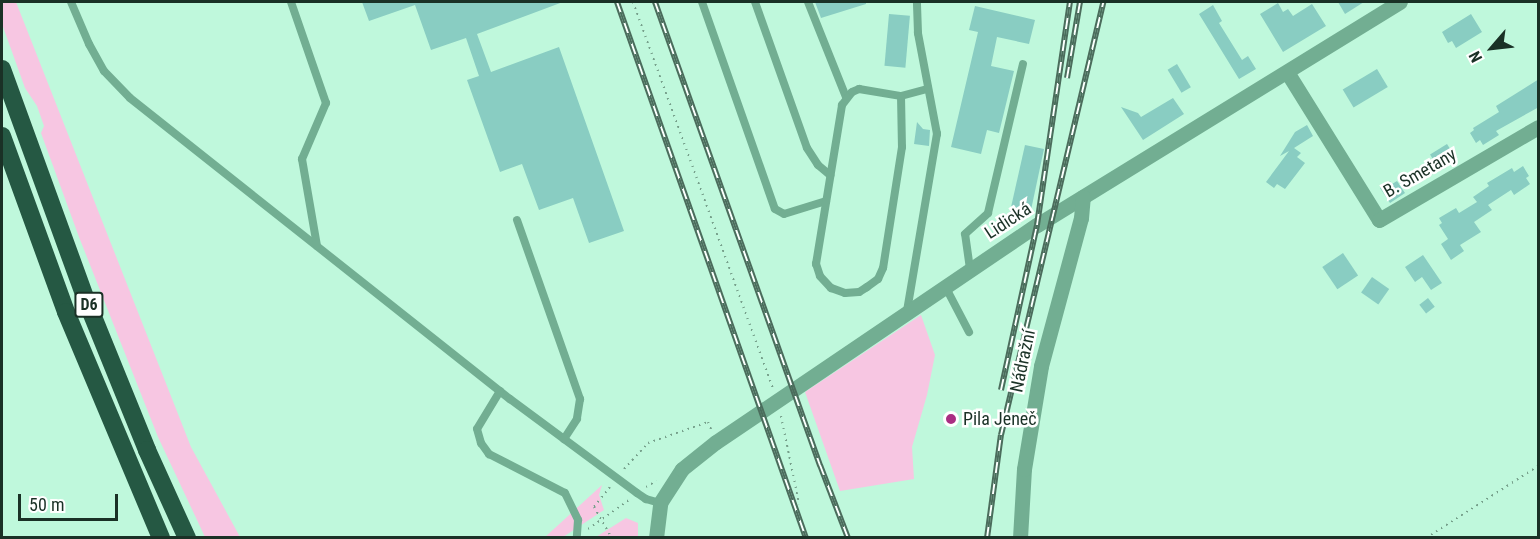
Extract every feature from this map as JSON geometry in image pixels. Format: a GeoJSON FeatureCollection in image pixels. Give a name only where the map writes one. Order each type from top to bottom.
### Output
{"type":"FeatureCollection","features":[{"type":"Feature","properties":{"kind":"highway","name":"D6"},"geometry":{"type":"LineString","coordinates":[[2,69],[87,302],[147,450],[187,537]]}},
{"type":"Feature","properties":{"kind":"highway","name":"D6"},"geometry":{"type":"LineString","coordinates":[[2,136],[66,312],[161,537]]}},
{"type":"Feature","properties":{"kind":"street","name":"Lidická"},"geometry":{"type":"LineString","coordinates":[[660,503],[682,469],[716,442],[970,269],[1400,2]]}},
{"type":"Feature","properties":{"kind":"street","name":"B. Smetany"},"geometry":{"type":"LineString","coordinates":[[1287,72],[1379,220],[1539,127]]}},
{"type":"Feature","properties":{"kind":"street","name":"Nádražní"},"geometry":{"type":"LineString","coordinates":[[1020,537],[1022,481],[1041,366],[1082,218],[1083,197]]}},
{"type":"Feature","properties":{"kind":"street"},"geometry":{"type":"LineString","coordinates":[[656,537],[660,503]]}},
{"type":"Feature","properties":{"kind":"lane"},"geometry":{"type":"LineString","coordinates":[[71,2],[89,44],[104,71],[130,98],[501,391],[646,499],[660,503]]}},
{"type":"Feature","properties":{"kind":"lane"},"geometry":{"type":"LineString","coordinates":[[291,2],[326,103],[302,159],[317,246]]}},
{"type":"Feature","properties":{"kind":"lane"},"geometry":{"type":"LineString","coordinates":[[702,2],[775,208],[784,214],[826,201]]}},
{"type":"Feature","properties":{"kind":"lane"},"geometry":{"type":"LineString","coordinates":[[755,2],[807,148],[818,165],[830,175]]}},
{"type":"Feature","properties":{"kind":"lane"},"geometry":{"type":"LineString","coordinates":[[808,2],[846,98]]}},
{"type":"Feature","properties":{"kind":"lane"},"geometry":{"type":"LineString","coordinates":[[908,311],[937,134],[918,33],[917,2]]}},
{"type":"Feature","properties":{"kind":"lane"},"geometry":{"type":"LineString","coordinates":[[970,269],[965,234],[988,213],[1023,64]]}},
{"type":"Feature","properties":{"kind":"lane"},"geometry":{"type":"LineString","coordinates":[[901,96],[902,147],[883,268],[878,279],[859,291],[845,293],[831,288],[820,276],[816,264],[842,105],[846,98],[859,89],[901,96],[928,89]]}},
{"type":"Feature","properties":{"kind":"lane"},"geometry":{"type":"LineString","coordinates":[[517,220],[580,399],[577,419],[564,439]]}},
{"type":"Feature","properties":{"kind":"lane"},"geometry":{"type":"LineString","coordinates":[[945,286],[969,332]]}},
{"type":"Feature","properties":{"kind":"lane"},"geometry":{"type":"LineString","coordinates":[[501,391],[477,429],[481,443],[489,454],[565,493],[578,520],[578,536]]}},
{"type":"Feature","properties":{"kind":"path"},"geometry":{"type":"LineString","coordinates":[[633,2],[777,400],[799,504]]}},
{"type":"Feature","properties":{"kind":"path"},"geometry":{"type":"LineString","coordinates":[[612,537],[594,507],[636,453],[659,438],[708,422],[716,442]]}},
{"type":"Feature","properties":{"kind":"path"},"geometry":{"type":"LineString","coordinates":[[1426,537],[1539,466]]}},
{"type":"Feature","properties":{"kind":"shaded area"},"geometry":{"type":"Polygon","coordinates":[[[2,2],[16,2],[191,447],[240,537],[205,537],[158,437],[79,237],[41,133],[44,126],[37,106],[25,88],[2,24],[2,2]]]}},
{"type":"Feature","properties":{"kind":"shaded area"},"geometry":{"type":"Polygon","coordinates":[[[921,315],[935,355],[927,395],[912,447],[914,479],[840,491],[805,392],[921,315]]]}},
{"type":"Feature","properties":{"kind":"shaded area"},"geometry":{"type":"Polygon","coordinates":[[[602,485],[599,495],[604,510],[563,537],[544,538],[602,485]]]}},
{"type":"Feature","properties":{"kind":"shaded area"},"geometry":{"type":"Polygon","coordinates":[[[626,518],[638,523],[638,537],[596,537],[626,518]]]}},
{"type":"Feature","properties":{"kind":"building"},"geometry":{"type":"Polygon","coordinates":[[[362,2],[563,2],[477,34],[491,72],[559,47],[624,231],[589,243],[573,198],[539,210],[522,164],[500,172],[467,80],[479,76],[466,38],[431,50],[415,5],[369,21],[362,2]]]}},
{"type":"Feature","properties":{"kind":"building"},"geometry":{"type":"Polygon","coordinates":[[[815,2],[866,2],[866,4],[821,18],[815,2]]]}},
{"type":"Feature","properties":{"kind":"building"},"geometry":{"type":"Polygon","coordinates":[[[1338,2],[1364,2],[1345,14],[1338,2]]]}},
{"type":"Feature","properties":{"kind":"building"},"geometry":{"type":"Polygon","coordinates":[[[1278,3],[1283,12],[1288,9],[1293,16],[1312,4],[1326,26],[1283,52],[1260,14],[1278,3]]]}},
{"type":"Feature","properties":{"kind":"building"},"geometry":{"type":"Polygon","coordinates":[[[1213,5],[1222,21],[1219,23],[1242,60],[1248,56],[1256,69],[1239,79],[1199,14],[1213,5]]]}},
{"type":"Feature","properties":{"kind":"building"},"geometry":{"type":"Polygon","coordinates":[[[975,6],[1035,20],[1029,44],[997,37],[991,66],[1014,71],[999,133],[987,130],[981,154],[951,147],[978,32],[969,30],[975,6]]]}},
{"type":"Feature","properties":{"kind":"building"},"geometry":{"type":"Polygon","coordinates":[[[889,14],[910,16],[905,68],[884,66],[889,14]]]}},
{"type":"Feature","properties":{"kind":"building"},"geometry":{"type":"Polygon","coordinates":[[[1471,14],[1482,32],[1456,48],[1452,41],[1448,43],[1442,32],[1471,14]]]}},
{"type":"Feature","properties":{"kind":"building"},"geometry":{"type":"Polygon","coordinates":[[[1177,64],[1191,87],[1181,93],[1168,70],[1177,64]]]}},
{"type":"Feature","properties":{"kind":"building"},"geometry":{"type":"Polygon","coordinates":[[[1377,69],[1388,87],[1354,108],[1343,90],[1377,69]]]}},
{"type":"Feature","properties":{"kind":"building"},"geometry":{"type":"Polygon","coordinates":[[[1539,79],[1539,107],[1496,131],[1499,135],[1483,145],[1480,140],[1476,143],[1470,133],[1474,130],[1473,128],[1499,112],[1496,106],[1539,79]]]}},
{"type":"Feature","properties":{"kind":"building"},"geometry":{"type":"Polygon","coordinates":[[[1173,98],[1184,114],[1143,140],[1121,107],[1138,113],[1141,117],[1173,98]]]}},
{"type":"Feature","properties":{"kind":"building"},"geometry":{"type":"Polygon","coordinates":[[[917,122],[923,129],[930,130],[929,146],[914,144],[917,122]]]}},
{"type":"Feature","properties":{"kind":"building"},"geometry":{"type":"Polygon","coordinates":[[[1307,125],[1313,136],[1294,148],[1301,153],[1297,157],[1305,163],[1285,189],[1277,184],[1274,188],[1266,182],[1289,151],[1280,156],[1295,132],[1307,125]]]}},
{"type":"Feature","properties":{"kind":"building"},"geometry":{"type":"Polygon","coordinates":[[[1447,144],[1457,160],[1440,171],[1430,155],[1447,144]]]}},
{"type":"Feature","properties":{"kind":"building"},"geometry":{"type":"Polygon","coordinates":[[[1025,145],[1044,149],[1031,210],[1007,225],[1025,145]]]}},
{"type":"Feature","properties":{"kind":"building"},"geometry":{"type":"Polygon","coordinates":[[[1523,166],[1529,176],[1526,178],[1530,184],[1514,195],[1511,190],[1488,205],[1492,210],[1474,222],[1481,232],[1460,245],[1464,251],[1451,260],[1441,244],[1448,239],[1439,225],[1442,223],[1439,218],[1456,208],[1459,213],[1477,202],[1473,197],[1489,186],[1487,183],[1512,168],[1514,172],[1523,166]]]}},
{"type":"Feature","properties":{"kind":"building"},"geometry":{"type":"Polygon","coordinates":[[[1390,181],[1392,184],[1397,181],[1405,193],[1390,203],[1380,188],[1390,181]]]}},
{"type":"Feature","properties":{"kind":"building"},"geometry":{"type":"Polygon","coordinates":[[[1343,253],[1358,275],[1337,289],[1322,267],[1343,253]]]}},
{"type":"Feature","properties":{"kind":"building"},"geometry":{"type":"Polygon","coordinates":[[[1423,255],[1442,283],[1431,290],[1422,277],[1415,282],[1405,267],[1423,255]]]}},
{"type":"Feature","properties":{"kind":"building"},"geometry":{"type":"Polygon","coordinates":[[[1372,277],[1389,289],[1378,305],[1361,293],[1372,277]]]}},
{"type":"Feature","properties":{"kind":"building"},"geometry":{"type":"Polygon","coordinates":[[[1428,298],[1435,307],[1426,313],[1419,305],[1428,298]]]}},
{"type":"Feature","properties":{"kind":"railway"},"geometry":{"type":"LineString","coordinates":[[617,2],[806,538]]}},
{"type":"Feature","properties":{"kind":"railway"},"geometry":{"type":"LineString","coordinates":[[655,2],[848,538]]}},
{"type":"Feature","properties":{"kind":"railway"},"geometry":{"type":"LineString","coordinates":[[1001,390],[1037,225],[1070,2]]}},
{"type":"Feature","properties":{"kind":"railway"},"geometry":{"type":"LineString","coordinates":[[1067,78],[1080,2]]}},
{"type":"Feature","properties":{"kind":"railway"},"geometry":{"type":"LineString","coordinates":[[987,538],[1001,435],[1103,2]]}},
{"type":"Feature","properties":{"kind":"place","name":"Pila Jeneč"},"geometry":{"type":"Point","coordinates":[951,419]}}]}
